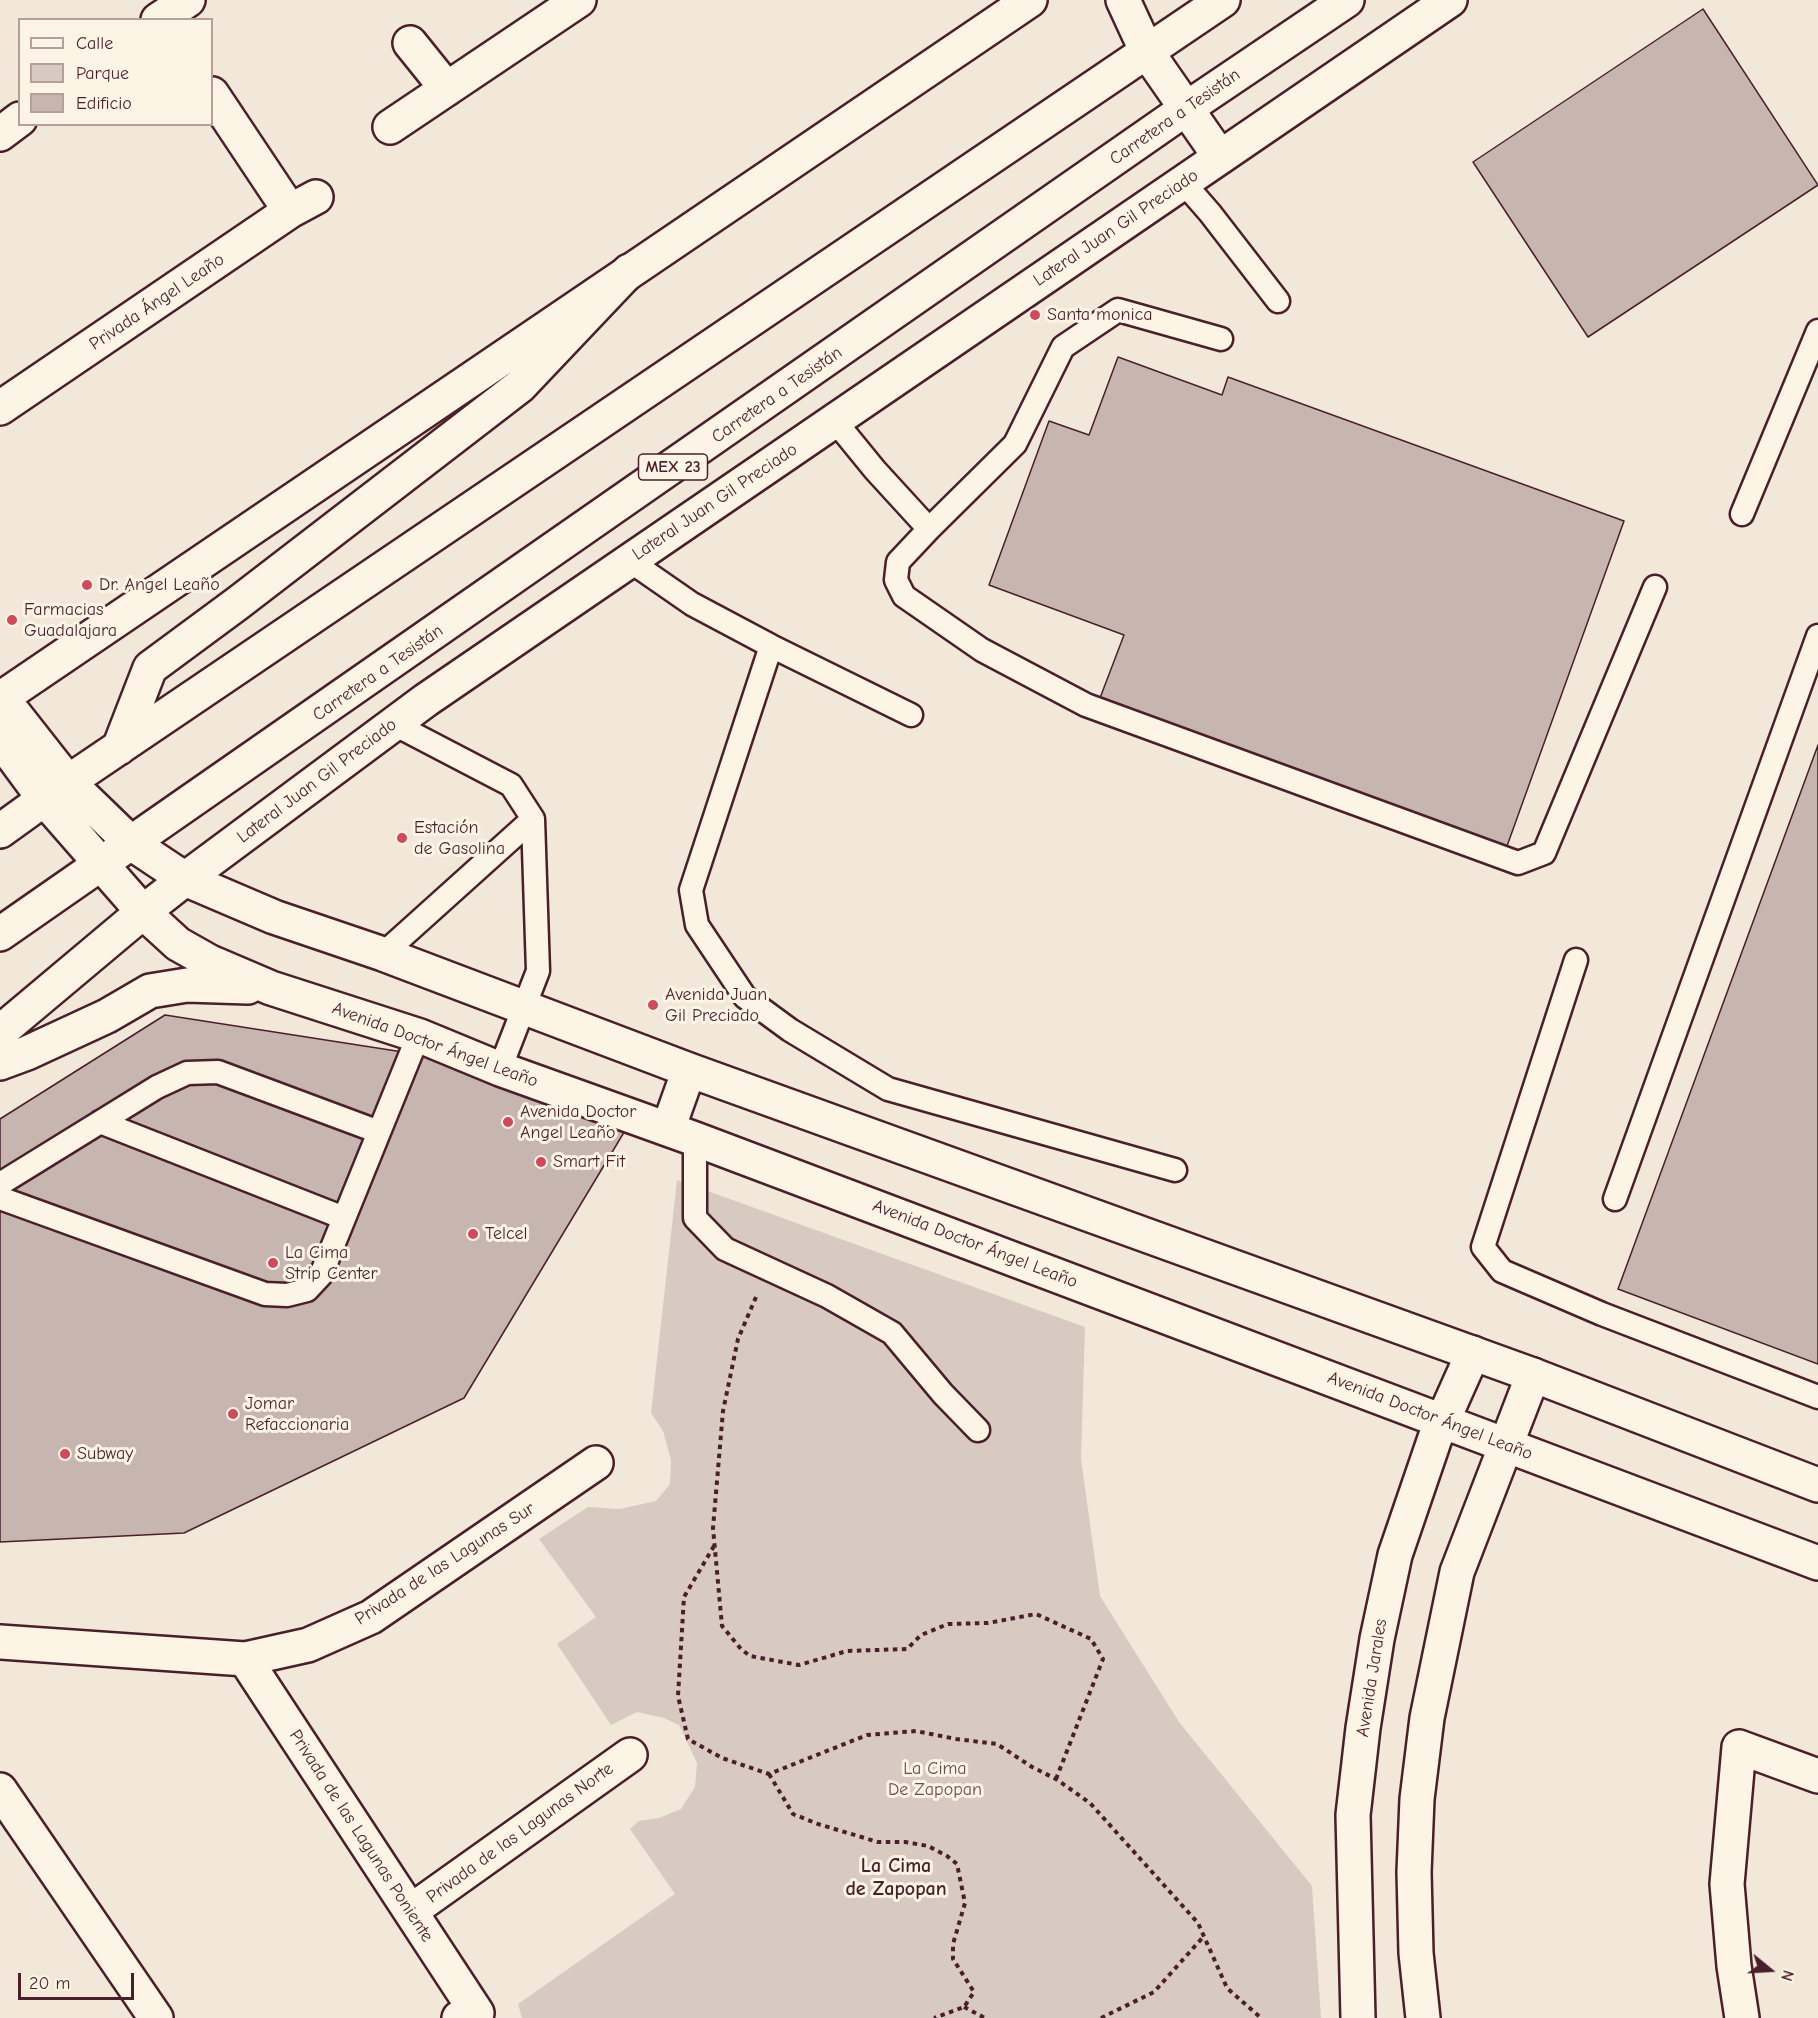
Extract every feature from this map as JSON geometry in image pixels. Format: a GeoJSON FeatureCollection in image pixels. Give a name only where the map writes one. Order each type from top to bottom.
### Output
{"type":"FeatureCollection","features":[{"type":"Feature","properties":{"kind":"street"},"geometry":{"type":"LineString","coordinates":[[161,18],[188,0]]}},
{"type":"Feature","properties":{"kind":"street"},"geometry":{"type":"LineString","coordinates":[[390,127],[579,0]]}},
{"type":"Feature","properties":{"kind":"street"},"geometry":{"type":"LineString","coordinates":[[56,791],[1,698],[1029,0]]}},
{"type":"Feature","properties":{"kind":"street"},"geometry":{"type":"LineString","coordinates":[[1123,0],[1147,51],[1220,157]]}},
{"type":"Feature","properties":{"kind":"street"},"geometry":{"type":"LineString","coordinates":[[0,831],[1223,0]]}},
{"type":"Feature","properties":{"kind":"street","name":"Carretera a Tesistán"},"geometry":{"type":"LineString","coordinates":[[0,934],[215,787],[1187,108],[1347,0]]}},
{"type":"Feature","properties":{"kind":"street","name":"Lateral Juan Gil Preciado"},"geometry":{"type":"LineString","coordinates":[[0,1032],[185,879],[394,724],[1450,0]]}},
{"type":"Feature","properties":{"kind":"street"},"geometry":{"type":"LineString","coordinates":[[410,43],[447,89]]}},
{"type":"Feature","properties":{"kind":"street","name":"Privada Ángel Leaño"},"geometry":{"type":"LineString","coordinates":[[0,408],[303,204],[213,95]]}},
{"type":"Feature","properties":{"kind":"street"},"geometry":{"type":"LineString","coordinates":[[0,134],[18,121]]}},
{"type":"Feature","properties":{"kind":"street"},"geometry":{"type":"LineString","coordinates":[[119,748],[150,668],[520,386],[630,271]]}},
{"type":"Feature","properties":{"kind":"street"},"geometry":{"type":"LineString","coordinates":[[0,739],[56,791],[185,879],[274,917],[383,954],[689,1070],[1533,1375],[1818,1485]]}},
{"type":"Feature","properties":{"kind":"street","name":"Avenida Doctor Ángel Leaño"},"geometry":{"type":"LineString","coordinates":[[56,791],[100,865],[143,912],[178,944],[210,963],[271,988],[420,1036],[500,1069],[682,1134],[1818,1563]]}},
{"type":"Feature","properties":{"kind":"street"},"geometry":{"type":"LineString","coordinates":[[0,1063],[27,1053],[97,1020],[150,991],[187,985],[271,988]]}},
{"type":"Feature","properties":{"kind":"street"},"geometry":{"type":"LineString","coordinates":[[682,1134],[689,1070]]}},
{"type":"Feature","properties":{"kind":"street","name":"Avenida Jarales"},"geometry":{"type":"LineString","coordinates":[[1358,2018],[1353,1815],[1377,1638],[1395,1555],[1443,1421],[1473,1353]]}},
{"type":"Feature","properties":{"kind":"street"},"geometry":{"type":"LineString","coordinates":[[1423,2018],[1416,1953],[1414,1872],[1417,1799],[1427,1718],[1457,1572],[1533,1375]]}},
{"type":"Feature","properties":{"kind":"street","name":"Privada de las Lagunas Sur"},"geometry":{"type":"LineString","coordinates":[[0,1642],[245,1659],[308,1645],[371,1617],[596,1462]]}},
{"type":"Feature","properties":{"kind":"street","name":"Privada de las Lagunas Poniente"},"geometry":{"type":"LineString","coordinates":[[245,1659],[411,1911],[468,2015]]}},
{"type":"Feature","properties":{"kind":"street"},"geometry":{"type":"LineString","coordinates":[[1742,2018],[1734,1966],[1727,1884],[1739,1747],[1818,1776]]}},
{"type":"Feature","properties":{"kind":"street","name":"Privada de las Lagunas Norte"},"geometry":{"type":"LineString","coordinates":[[411,1911],[630,1755]]}},
{"type":"Feature","properties":{"kind":"street"},"geometry":{"type":"LineString","coordinates":[[0,1790],[156,2018]]}},
{"type":"Feature","properties":{"kind":"lane"},"geometry":{"type":"LineString","coordinates":[[1183,182],[1210,213],[1278,302]]}},
{"type":"Feature","properties":{"kind":"lane"},"geometry":{"type":"LineString","coordinates":[[1221,339],[1118,310],[1063,347],[1015,444],[898,562],[896,580],[904,596],[982,650],[1086,705],[1518,863],[1544,853],[1655,587]]}},
{"type":"Feature","properties":{"kind":"lane"},"geometry":{"type":"LineString","coordinates":[[1742,514],[1818,331]]}},
{"type":"Feature","properties":{"kind":"lane"},"geometry":{"type":"LineString","coordinates":[[835,421],[875,470],[929,529]]}},
{"type":"Feature","properties":{"kind":"lane"},"geometry":{"type":"LineString","coordinates":[[630,561],[693,604],[771,646],[911,715]]}},
{"type":"Feature","properties":{"kind":"lane"},"geometry":{"type":"LineString","coordinates":[[1615,1199],[1818,636]]}},
{"type":"Feature","properties":{"kind":"lane"},"geometry":{"type":"LineString","coordinates":[[771,646],[691,890],[697,925],[745,997],[790,1030],[888,1089],[1174,1170]]}},
{"type":"Feature","properties":{"kind":"lane"},"geometry":{"type":"LineString","coordinates":[[394,724],[511,785],[533,819],[538,971],[500,1069]]}},
{"type":"Feature","properties":{"kind":"lane"},"geometry":{"type":"LineString","coordinates":[[383,954],[533,819]]}},
{"type":"Feature","properties":{"kind":"lane"},"geometry":{"type":"LineString","coordinates":[[1576,960],[1483,1247],[1502,1271],[1602,1314],[1818,1396]]}},
{"type":"Feature","properties":{"kind":"lane"},"geometry":{"type":"LineString","coordinates":[[0,1198],[265,1294],[287,1295],[307,1290],[321,1275],[420,1036]]}},
{"type":"Feature","properties":{"kind":"lane"},"geometry":{"type":"LineString","coordinates":[[0,1184],[158,1087],[187,1073],[218,1072],[379,1132]]}},
{"type":"Feature","properties":{"kind":"lane"},"geometry":{"type":"LineString","coordinates":[[100,1122],[344,1218]]}},
{"type":"Feature","properties":{"kind":"lane"},"geometry":{"type":"LineString","coordinates":[[682,1134],[695,1218],[725,1249],[827,1296],[892,1333],[943,1394],[978,1430]]}},
{"type":"Feature","properties":{"kind":"path"},"geometry":{"type":"LineString","coordinates":[[768,1269],[738,1339],[723,1412],[713,1528],[722,1626],[741,1649],[750,1656],[799,1665],[847,1651],[907,1649],[921,1635],[948,1624],[988,1623],[1036,1614],[1091,1639],[1103,1659],[1056,1779]]}},
{"type":"Feature","properties":{"kind":"path"},"geometry":{"type":"LineString","coordinates":[[714,1545],[684,1597],[678,1695],[688,1739],[722,1758],[769,1774],[794,1814],[818,1824],[878,1842],[905,1842],[928,1846],[957,1864],[965,1903],[953,1944],[953,1959],[974,1992],[964,2007],[934,2018]]}},
{"type":"Feature","properties":{"kind":"path"},"geometry":{"type":"LineString","coordinates":[[769,1774],[867,1735],[916,1731],[997,1744],[1032,1767],[1056,1779],[1090,1803],[1198,1923],[1227,1988],[1261,2018]]}},
{"type":"Feature","properties":{"kind":"path"},"geometry":{"type":"LineString","coordinates":[[1101,2018],[1154,1992],[1204,1936]]}},
{"type":"Feature","properties":{"kind":"path"},"geometry":{"type":"LineString","coordinates":[[964,2007],[985,2018]]}},
{"type":"Feature","properties":{"kind":"green space","name":"La Cima De Zapopan"},"geometry":{"type":"Polygon","coordinates":[[[677,1180],[1085,1327],[1081,1459],[1100,1596],[1179,1722],[1312,1886],[1321,2018],[522,2018],[518,2004],[675,1894],[630,1829],[639,1821],[659,1818],[681,1809],[695,1787],[697,1763],[679,1725],[664,1718],[637,1712],[611,1725],[557,1644],[596,1617],[539,1539],[588,1507],[620,1509],[656,1501],[670,1484],[671,1460],[663,1431],[651,1413],[677,1180]]]}},
{"type":"Feature","properties":{"kind":"building"},"geometry":{"type":"Polygon","coordinates":[[[1703,9],[1818,185],[1588,337],[1473,162],[1703,9]]]}},
{"type":"Feature","properties":{"kind":"building"},"geometry":{"type":"Polygon","coordinates":[[[1118,357],[1222,395],[1228,377],[1624,521],[1507,846],[1100,698],[1124,635],[989,585],[1049,421],[1089,435],[1118,357]]]}},
{"type":"Feature","properties":{"kind":"building"},"geometry":{"type":"Polygon","coordinates":[[[1818,745],[1818,1364],[1618,1289],[1818,745]]]}},
{"type":"Feature","properties":{"kind":"building","name":"La Cima Strip Center"},"geometry":{"type":"Polygon","coordinates":[[[165,1015],[435,1057],[626,1129],[464,1398],[184,1533],[0,1542],[0,1119],[165,1015]]]}},
{"type":"Feature","properties":{"kind":"place","name":"Santa monica"},"geometry":{"type":"Point","coordinates":[1035,315]}},
{"type":"Feature","properties":{"kind":"place","name":"Dr. Angel Leaño"},"geometry":{"type":"Point","coordinates":[87,585]}},
{"type":"Feature","properties":{"kind":"place","name":"Farmacias Guadalajara"},"geometry":{"type":"Point","coordinates":[12,620]}},
{"type":"Feature","properties":{"kind":"place","name":"Estación de Gasolina"},"geometry":{"type":"Point","coordinates":[402,838]}},
{"type":"Feature","properties":{"kind":"place","name":"Avenida Juan Gil Preciado"},"geometry":{"type":"Point","coordinates":[653,1005]}},
{"type":"Feature","properties":{"kind":"place","name":"Avenida Doctor Angel Leaño"},"geometry":{"type":"Point","coordinates":[508,1122]}},
{"type":"Feature","properties":{"kind":"place","name":"Smart Fit"},"geometry":{"type":"Point","coordinates":[541,1162]}},
{"type":"Feature","properties":{"kind":"place","name":"Telcel"},"geometry":{"type":"Point","coordinates":[473,1234]}},
{"type":"Feature","properties":{"kind":"place","name":"La Cima Strip Center"},"geometry":{"type":"Point","coordinates":[273,1263]}},
{"type":"Feature","properties":{"kind":"place","name":"Jomar Refaccionaria"},"geometry":{"type":"Point","coordinates":[233,1414]}},
{"type":"Feature","properties":{"kind":"place","name":"Subway"},"geometry":{"type":"Point","coordinates":[65,1454]}},
{"type":"Feature","properties":{"kind":"district","name":"La Cima de Zapopan"},"geometry":{"type":"Point","coordinates":[896,1878]}}]}
